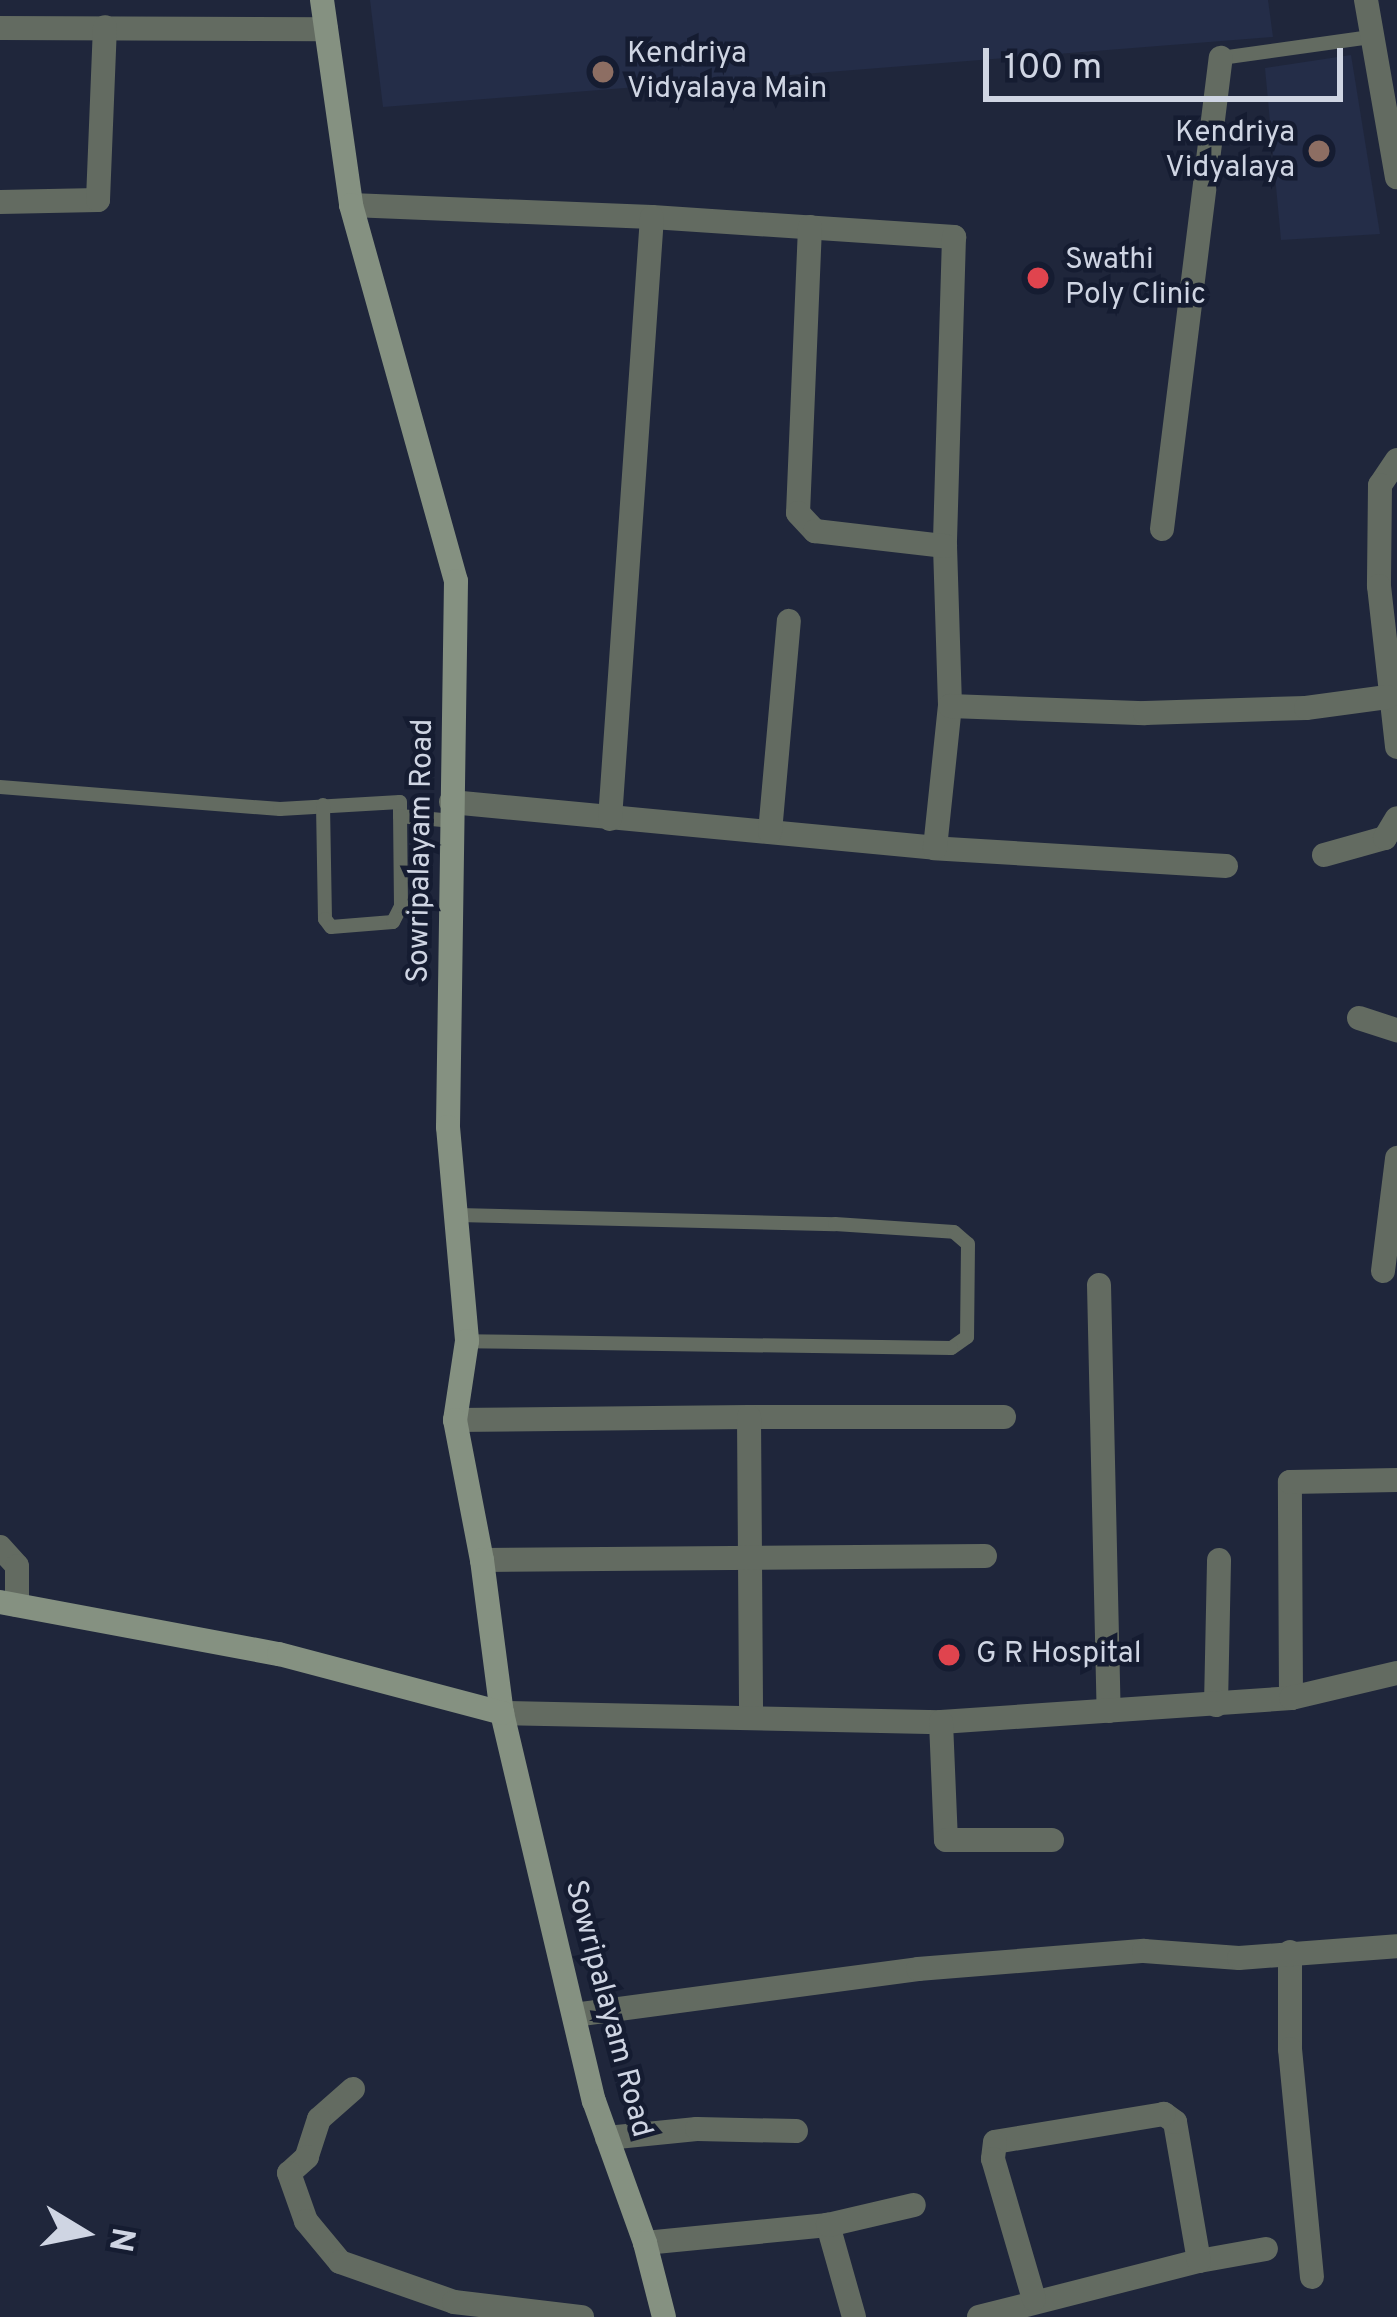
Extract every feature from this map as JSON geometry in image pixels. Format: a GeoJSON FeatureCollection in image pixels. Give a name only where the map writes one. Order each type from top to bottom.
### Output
{"type":"FeatureCollection","features":[{"type":"Feature","properties":{"kind":"street","name":"Sowripalayam Road"},"geometry":{"type":"LineString","coordinates":[[322,0],[351,205],[456,581],[448,1127],[466,1342],[455,1420],[482,1560],[502,1713],[574,2015],[664,2317]]}},
{"type":"Feature","properties":{"kind":"street"},"geometry":{"type":"LineString","coordinates":[[1366,0],[1397,177]]}},
{"type":"Feature","properties":{"kind":"street"},"geometry":{"type":"LineString","coordinates":[[0,202],[98,200],[105,26]]}},
{"type":"Feature","properties":{"kind":"street"},"geometry":{"type":"LineString","coordinates":[[0,28],[326,29]]}},
{"type":"Feature","properties":{"kind":"street"},"geometry":{"type":"LineString","coordinates":[[1371,37],[1397,32]]}},
{"type":"Feature","properties":{"kind":"street"},"geometry":{"type":"LineString","coordinates":[[1162,529],[1220,58]]}},
{"type":"Feature","properties":{"kind":"street"},"geometry":{"type":"LineString","coordinates":[[351,205],[652,217],[954,238],[946,546],[950,706],[935,848]]}},
{"type":"Feature","properties":{"kind":"street"},"geometry":{"type":"LineString","coordinates":[[610,820],[652,217]]}},
{"type":"Feature","properties":{"kind":"street"},"geometry":{"type":"LineString","coordinates":[[810,227],[799,513],[815,531],[946,546]]}},
{"type":"Feature","properties":{"kind":"street"},"geometry":{"type":"LineString","coordinates":[[1397,460],[1380,485],[1379,586],[1387,697],[1397,747]]}},
{"type":"Feature","properties":{"kind":"street"},"geometry":{"type":"LineString","coordinates":[[770,832],[789,621]]}},
{"type":"Feature","properties":{"kind":"street"},"geometry":{"type":"LineString","coordinates":[[950,706],[1145,713],[1306,708],[1387,697]]}},
{"type":"Feature","properties":{"kind":"street"},"geometry":{"type":"LineString","coordinates":[[452,811],[1226,866]]}},
{"type":"Feature","properties":{"kind":"street"},"geometry":{"type":"LineString","coordinates":[[1324,855],[1385,838],[1397,818]]}},
{"type":"Feature","properties":{"kind":"street"},"geometry":{"type":"LineString","coordinates":[[1359,1018],[1397,1030]]}},
{"type":"Feature","properties":{"kind":"street"},"geometry":{"type":"LineString","coordinates":[[1383,1271],[1397,1158]]}},
{"type":"Feature","properties":{"kind":"street"},"geometry":{"type":"LineString","coordinates":[[1099,1285],[1108,1711]]}},
{"type":"Feature","properties":{"kind":"street"},"geometry":{"type":"LineString","coordinates":[[748,1417],[751,1714]]}},
{"type":"Feature","properties":{"kind":"street"},"geometry":{"type":"LineString","coordinates":[[455,1420],[1004,1418]]}},
{"type":"Feature","properties":{"kind":"street"},"geometry":{"type":"LineString","coordinates":[[1292,1698],[1291,1482],[1397,1480]]}},
{"type":"Feature","properties":{"kind":"street"},"geometry":{"type":"LineString","coordinates":[[0,1547],[16,1566],[9,1604],[279,1654],[502,1713],[751,1714],[941,1722],[1292,1698],[1397,1672]]}},
{"type":"Feature","properties":{"kind":"street"},"geometry":{"type":"LineString","coordinates":[[482,1560],[985,1556]]}},
{"type":"Feature","properties":{"kind":"street"},"geometry":{"type":"LineString","coordinates":[[1216,1705],[1219,1560]]}},
{"type":"Feature","properties":{"kind":"street"},"geometry":{"type":"LineString","coordinates":[[941,1722],[946,1840],[1052,1840]]}},
{"type":"Feature","properties":{"kind":"street"},"geometry":{"type":"LineString","coordinates":[[574,2015],[918,1969],[1144,1951],[1239,1958],[1397,1946]]}},
{"type":"Feature","properties":{"kind":"street"},"geometry":{"type":"LineString","coordinates":[[1290,1952],[1296,2138],[1312,2277]]}},
{"type":"Feature","properties":{"kind":"street"},"geometry":{"type":"LineString","coordinates":[[353,2089],[319,2119],[307,2157],[289,2173],[306,2222],[340,2262],[454,2302],[582,2317]]}},
{"type":"Feature","properties":{"kind":"street"},"geometry":{"type":"LineString","coordinates":[[1034,2299],[993,2159],[995,2142],[1164,2114],[1175,2122],[1183,2143],[1199,2261]]}},
{"type":"Feature","properties":{"kind":"street"},"geometry":{"type":"LineString","coordinates":[[607,2138],[698,2129],[796,2131]]}},
{"type":"Feature","properties":{"kind":"street"},"geometry":{"type":"LineString","coordinates":[[645,2243],[828,2224],[914,2205]]}},
{"type":"Feature","properties":{"kind":"street"},"geometry":{"type":"LineString","coordinates":[[828,2224],[854,2317]]}},
{"type":"Feature","properties":{"kind":"street"},"geometry":{"type":"LineString","coordinates":[[979,2317],[1034,2299],[1267,2248]]}},
{"type":"Feature","properties":{"kind":"lane"},"geometry":{"type":"LineString","coordinates":[[1220,58],[1371,37]]}},
{"type":"Feature","properties":{"kind":"lane"},"geometry":{"type":"LineString","coordinates":[[0,787],[280,808],[323,805],[400,802],[398,914],[393,922],[331,927],[325,920],[323,805]]}},
{"type":"Feature","properties":{"kind":"lane"},"geometry":{"type":"LineString","coordinates":[[400,816],[452,811]]}},
{"type":"Feature","properties":{"kind":"lane"},"geometry":{"type":"LineString","coordinates":[[458,1215],[835,1224],[954,1232],[968,1244],[967,1337],[951,1348],[466,1342]]}},
{"type":"Feature","properties":{"kind":"shaded area","name":"Kendriya Vidyalaya Main"},"geometry":{"type":"Polygon","coordinates":[[[370,0],[1268,0],[1273,37],[383,107],[370,0]]]}},
{"type":"Feature","properties":{"kind":"shaded area","name":"Kendriya Vidyalaya"},"geometry":{"type":"Polygon","coordinates":[[[1351,55],[1380,234],[1281,240],[1265,68],[1351,55]]]}},
{"type":"Feature","properties":{"kind":"place","name":"Kendriya Vidyalaya Main"},"geometry":{"type":"Point","coordinates":[603,72]}},
{"type":"Feature","properties":{"kind":"place","name":"Kendriya Vidyalaya"},"geometry":{"type":"Point","coordinates":[1319,151]}},
{"type":"Feature","properties":{"kind":"place","name":"Swathi Poly Clinic"},"geometry":{"type":"Point","coordinates":[1038,278]}},
{"type":"Feature","properties":{"kind":"place","name":"G R Hospital"},"geometry":{"type":"Point","coordinates":[949,1655]}}]}
